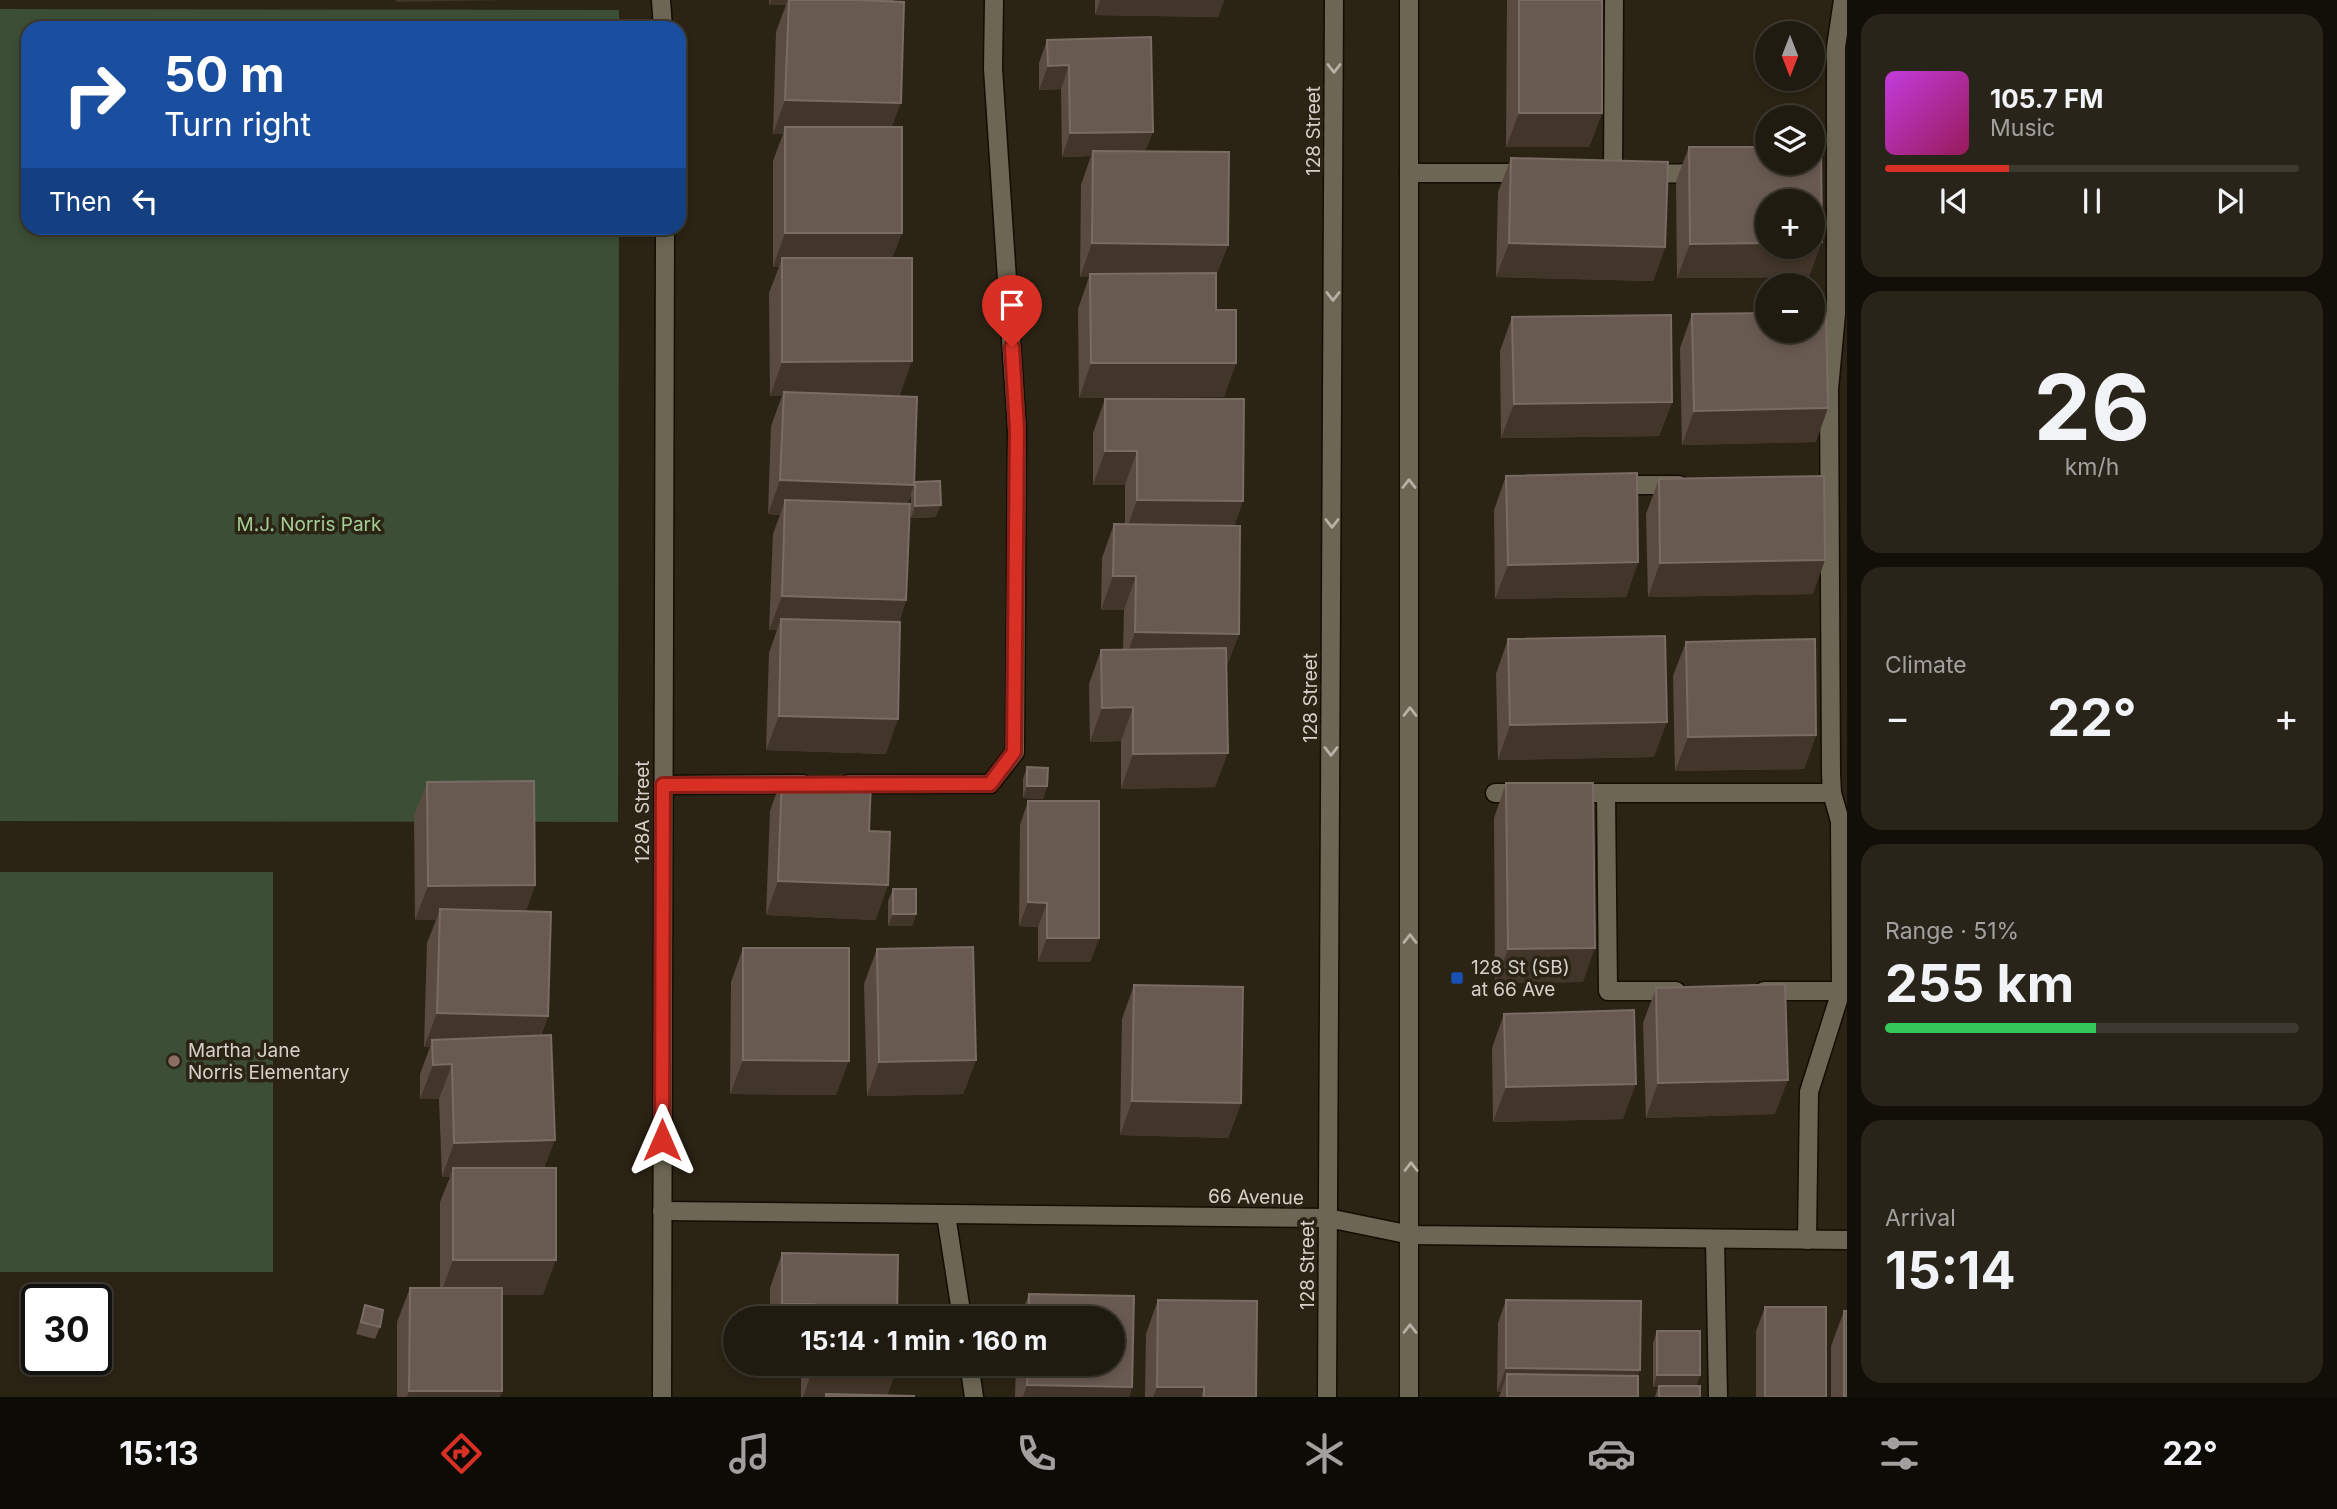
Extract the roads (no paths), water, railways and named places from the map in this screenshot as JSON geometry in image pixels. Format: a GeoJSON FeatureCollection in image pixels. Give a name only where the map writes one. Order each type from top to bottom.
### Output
{"type":"FeatureCollection","features":[{"type":"Feature","properties":{"kind":"main road"},"geometry":{"type":"LineString","coordinates":[[661,0],[662,21]]}},
{"type":"Feature","properties":{"kind":"main road"},"geometry":{"type":"LineString","coordinates":[[663,785],[990,784],[1014,752],[1017,430],[993,69],[994,0]]}},
{"type":"Feature","properties":{"kind":"main road","name":"128 Street"},"geometry":{"type":"LineString","coordinates":[[1328,1397],[1334,0]]}},
{"type":"Feature","properties":{"kind":"main road"},"geometry":{"type":"LineString","coordinates":[[1614,0],[1606,174],[1724,173]]}},
{"type":"Feature","properties":{"kind":"main road"},"geometry":{"type":"LineString","coordinates":[[1807,1240],[1809,1092],[1841,991],[1840,821],[1832,793],[1822,485],[1836,314],[1829,172],[1836,47],[1843,0]]}},
{"type":"Feature","properties":{"kind":"main road"},"geometry":{"type":"LineString","coordinates":[[1408,4],[1409,1397]]}},
{"type":"Feature","properties":{"kind":"main road"},"geometry":{"type":"LineString","coordinates":[[1409,173],[1547,173]]}},
{"type":"Feature","properties":{"kind":"main road","name":"128A Street"},"geometry":{"type":"LineString","coordinates":[[662,1397],[665,235]]}},
{"type":"Feature","properties":{"kind":"main road"},"geometry":{"type":"LineString","coordinates":[[1596,485],[1692,485]]}},
{"type":"Feature","properties":{"kind":"main road"},"geometry":{"type":"LineString","coordinates":[[1494,793],[1536,793]]}},
{"type":"Feature","properties":{"kind":"main road"},"geometry":{"type":"LineString","coordinates":[[1578,793],[1832,793]]}},
{"type":"Feature","properties":{"kind":"main road"},"geometry":{"type":"LineString","coordinates":[[1606,793],[1608,990],[1690,991]]}},
{"type":"Feature","properties":{"kind":"main road"},"geometry":{"type":"LineString","coordinates":[[1745,991],[1841,991]]}},
{"type":"Feature","properties":{"kind":"main road","name":"66 Avenue"},"geometry":{"type":"LineString","coordinates":[[662,1212],[1328,1218],[1410,1235],[1847,1240]]}},
{"type":"Feature","properties":{"kind":"main road"},"geometry":{"type":"LineString","coordinates":[[946,1214],[960,1306]]}},
{"type":"Feature","properties":{"kind":"main road"},"geometry":{"type":"LineString","coordinates":[[1715,1239],[1718,1397]]}},
{"type":"Feature","properties":{"kind":"main road"},"geometry":{"type":"LineString","coordinates":[[971,1376],[974,1397]]}},
{"type":"Feature","properties":{"kind":"place","name":"128 St (SB) at 66 Ave"},"geometry":{"type":"Point","coordinates":[1457,978]}},
{"type":"Feature","properties":{"kind":"place","name":"Martha Jane Norris Elementary"},"geometry":{"type":"Point","coordinates":[174,1061]}},
{"type":"Feature","properties":{"kind":"park label","name":"M.J. Norris Park"},"geometry":{"type":"Point","coordinates":[309,524]}}]}
